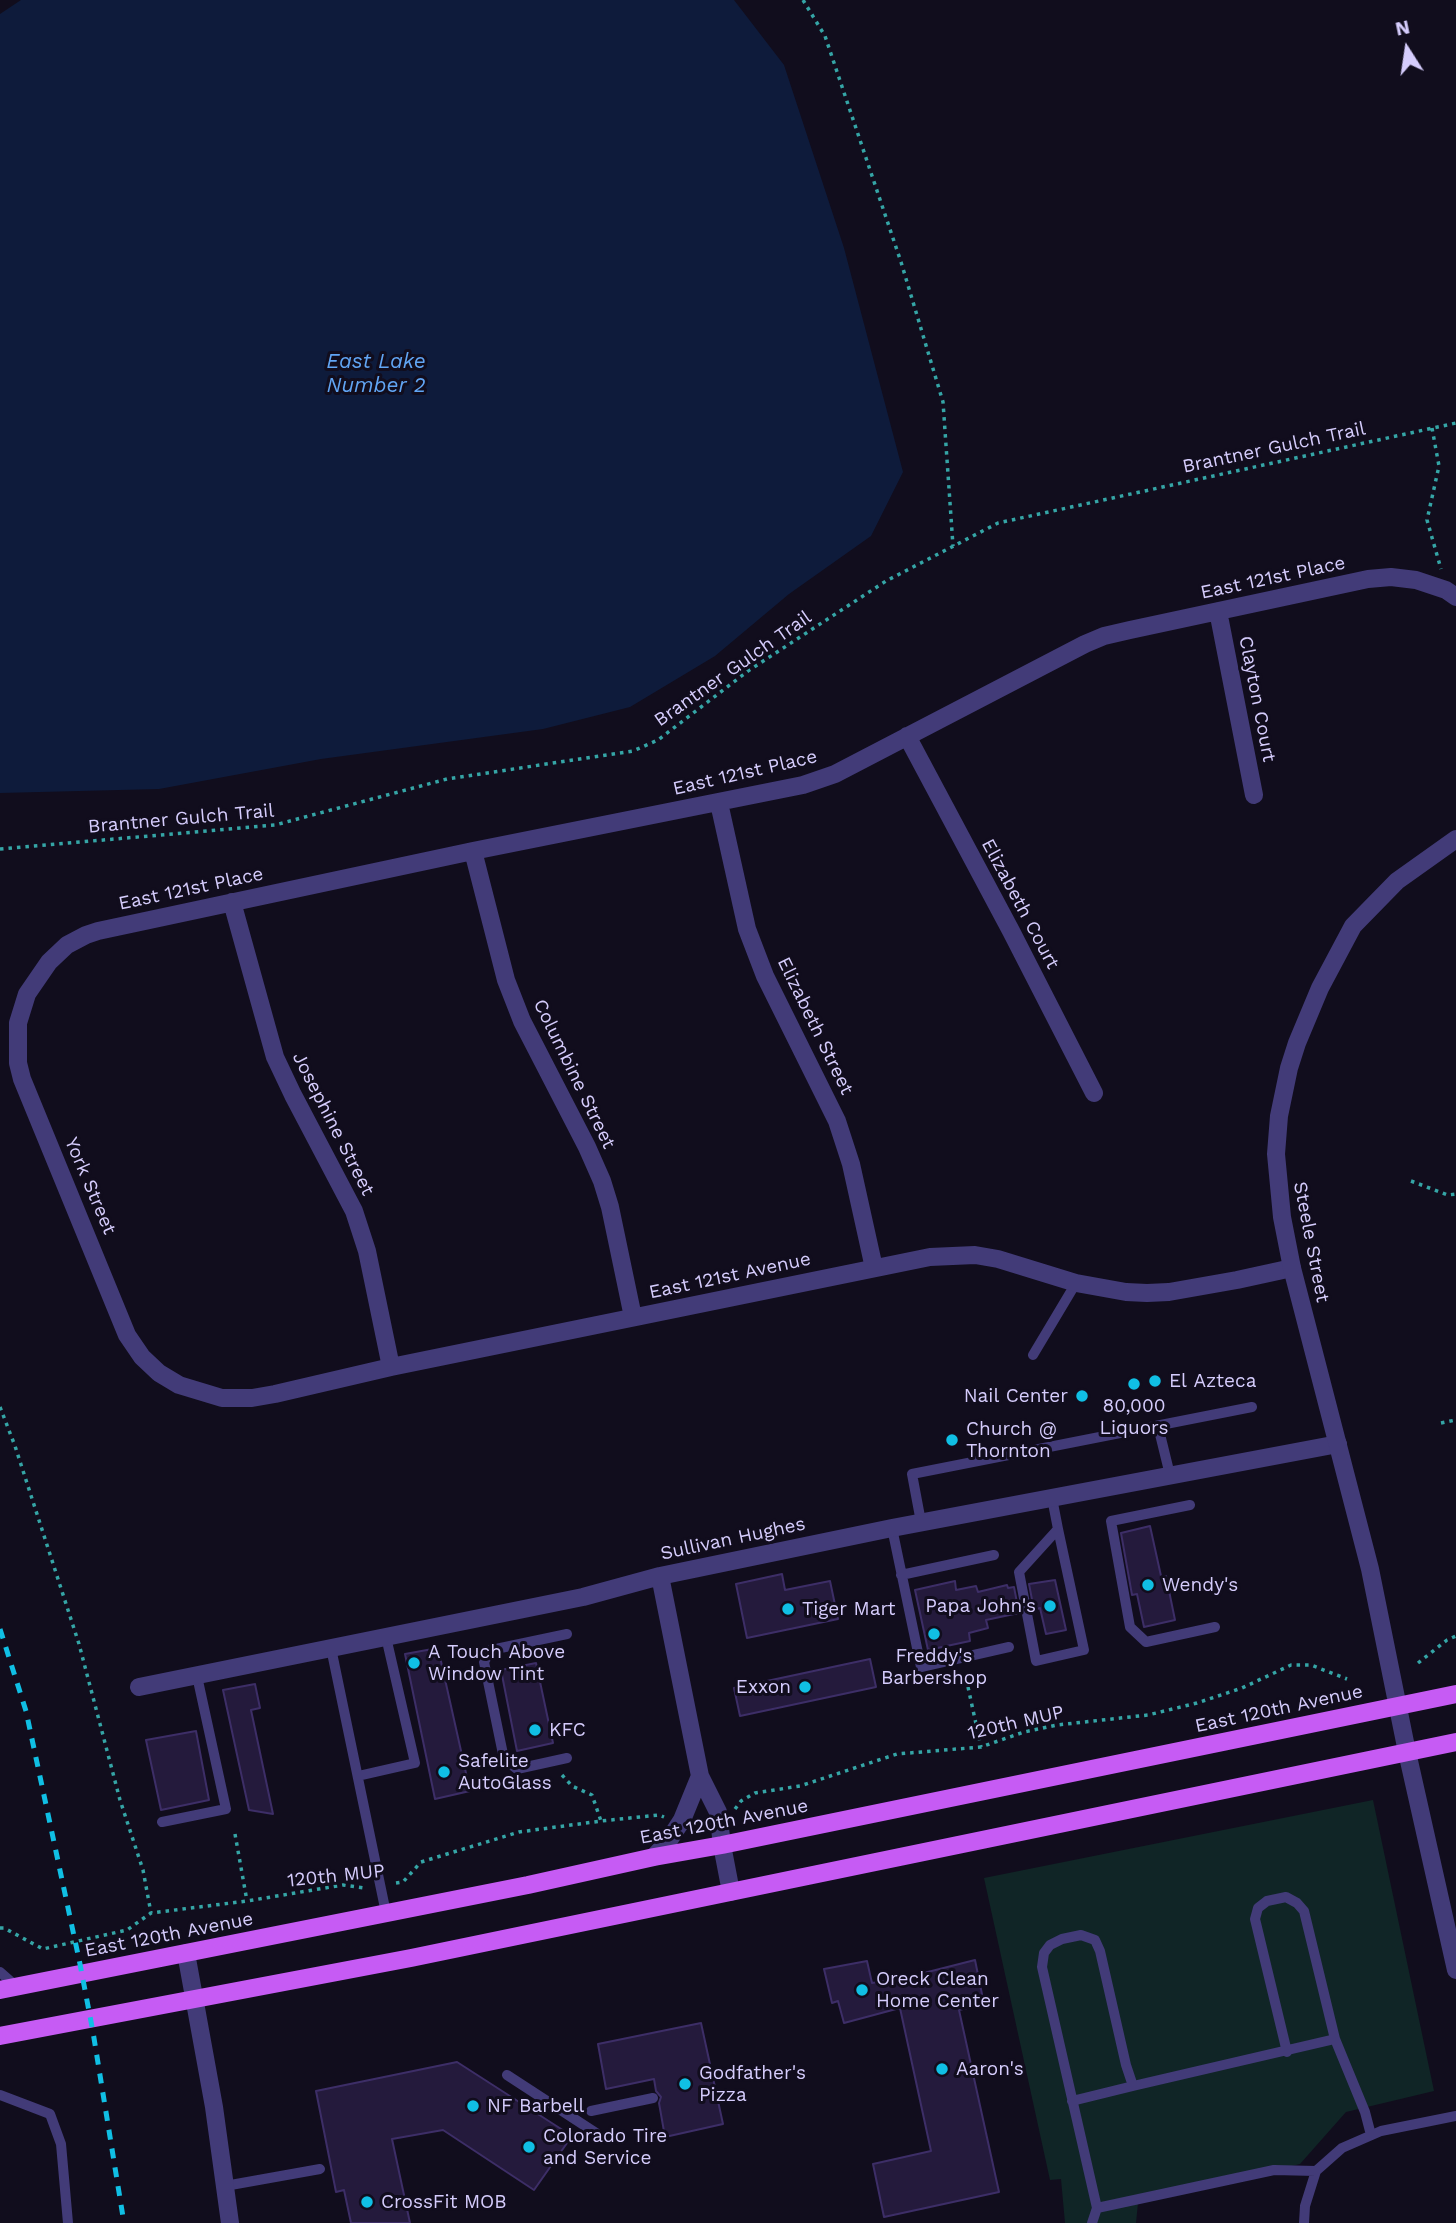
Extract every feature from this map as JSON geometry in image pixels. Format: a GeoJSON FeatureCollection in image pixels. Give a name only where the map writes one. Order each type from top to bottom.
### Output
{"type":"FeatureCollection","features":[{"type":"Feature","properties":{"kind":"main road","name":"East 120th Avenue"},"geometry":{"type":"LineString","coordinates":[[9,1988],[528,1885],[1456,1694]]}},
{"type":"Feature","properties":{"kind":"main road"},"geometry":{"type":"LineString","coordinates":[[0,2036],[372,1966],[1456,1742]]}},
{"type":"Feature","properties":{"kind":"street","name":"East 121st Place"},"geometry":{"type":"LineString","coordinates":[[33,983],[67,945],[86,935],[473,851],[803,785],[835,774],[1104,636],[1368,579],[1416,580],[1451,594]]}},
{"type":"Feature","properties":{"kind":"street","name":"Clayton Court"},"geometry":{"type":"LineString","coordinates":[[1218,611],[1254,795]]}},
{"type":"Feature","properties":{"kind":"street","name":"Elizabeth Court"},"geometry":{"type":"LineString","coordinates":[[907,736],[1094,1093]]}},
{"type":"Feature","properties":{"kind":"street","name":"Elizabeth Street"},"geometry":{"type":"LineString","coordinates":[[719,803],[747,929],[765,976],[838,1121],[851,1164],[874,1268]]}},
{"type":"Feature","properties":{"kind":"street","name":"Steele Street"},"geometry":{"type":"LineString","coordinates":[[1398,1706],[1370,1569],[1292,1268],[1282,1217],[1276,1154],[1279,1116],[1289,1068],[1308,1016],[1353,926],[1397,881],[1456,839]]}},
{"type":"Feature","properties":{"kind":"street","name":"Columbine Street"},"geometry":{"type":"LineString","coordinates":[[473,851],[506,980],[522,1021],[602,1181],[633,1317]]}},
{"type":"Feature","properties":{"kind":"street","name":"Josephine Street"},"geometry":{"type":"LineString","coordinates":[[232,902],[275,1057],[354,1211],[368,1251],[391,1367]]}},
{"type":"Feature","properties":{"kind":"street","name":"York Street"},"geometry":{"type":"LineString","coordinates":[[33,983],[18,1023],[18,1063],[22,1079],[127,1335],[142,1357],[159,1373],[179,1385]]}},
{"type":"Feature","properties":{"kind":"street","name":"East 121st Avenue"},"geometry":{"type":"LineString","coordinates":[[179,1385],[200,1393],[233,1399],[275,1394],[391,1367],[930,1257],[975,1255],[998,1259],[1076,1283],[1126,1292],[1169,1292],[1292,1268]]}},
{"type":"Feature","properties":{"kind":"street","name":"Sullivan Hughes"},"geometry":{"type":"LineString","coordinates":[[139,1687],[583,1597],[660,1576],[921,1522],[1338,1444]]}},
{"type":"Feature","properties":{"kind":"street"},"geometry":{"type":"LineString","coordinates":[[660,1576],[700,1776],[718,1812],[731,1892]]}},
{"type":"Feature","properties":{"kind":"street"},"geometry":{"type":"LineString","coordinates":[[1398,1706],[1456,1970]]}},
{"type":"Feature","properties":{"kind":"street"},"geometry":{"type":"LineString","coordinates":[[654,1857],[682,1820],[700,1776]]}},
{"type":"Feature","properties":{"kind":"street"},"geometry":{"type":"LineString","coordinates":[[186,1953],[196,1999],[230,2223]]}},
{"type":"Feature","properties":{"kind":"lane"},"geometry":{"type":"LineString","coordinates":[[1033,1355],[1076,1283]]}},
{"type":"Feature","properties":{"kind":"lane"},"geometry":{"type":"LineString","coordinates":[[921,1522],[912,1474],[1252,1407]]}},
{"type":"Feature","properties":{"kind":"lane"},"geometry":{"type":"LineString","coordinates":[[1158,1426],[1170,1475]]}},
{"type":"Feature","properties":{"kind":"lane"},"geometry":{"type":"LineString","coordinates":[[1052,1498],[1084,1650],[1036,1661],[1020,1572],[1058,1529]]}},
{"type":"Feature","properties":{"kind":"lane"},"geometry":{"type":"LineString","coordinates":[[1190,1505],[1111,1521],[1130,1627],[1146,1642],[1215,1627]]}},
{"type":"Feature","properties":{"kind":"lane"},"geometry":{"type":"LineString","coordinates":[[892,1528],[921,1667],[1009,1647]]}},
{"type":"Feature","properties":{"kind":"lane"},"geometry":{"type":"LineString","coordinates":[[901,1575],[994,1555]]}},
{"type":"Feature","properties":{"kind":"lane"},"geometry":{"type":"LineString","coordinates":[[566,1634],[491,1650],[484,1662],[504,1759],[517,1769],[567,1758]]}},
{"type":"Feature","properties":{"kind":"lane"},"geometry":{"type":"LineString","coordinates":[[358,1776],[415,1763],[386,1637]]}},
{"type":"Feature","properties":{"kind":"lane"},"geometry":{"type":"LineString","coordinates":[[331,1648],[386,1913]]}},
{"type":"Feature","properties":{"kind":"lane"},"geometry":{"type":"LineString","coordinates":[[162,1822],[226,1809],[197,1675]]}},
{"type":"Feature","properties":{"kind":"lane"},"geometry":{"type":"LineString","coordinates":[[1287,2052],[1255,1919],[1258,1908],[1267,1901],[1286,1896],[1304,1911],[1335,2039],[1365,2112],[1371,2135]]}},
{"type":"Feature","properties":{"kind":"lane"},"geometry":{"type":"LineString","coordinates":[[1092,2223],[1097,2208],[1042,1967],[1044,1953],[1050,1945],[1062,1939],[1081,1936],[1095,1940],[1133,2086]]}},
{"type":"Feature","properties":{"kind":"lane"},"geometry":{"type":"LineString","coordinates":[[0,1972],[9,1988]]}},
{"type":"Feature","properties":{"kind":"lane"},"geometry":{"type":"LineString","coordinates":[[1073,2101],[1335,2039]]}},
{"type":"Feature","properties":{"kind":"lane"},"geometry":{"type":"LineString","coordinates":[[507,2075],[596,2133]]}},
{"type":"Feature","properties":{"kind":"lane"},"geometry":{"type":"LineString","coordinates":[[0,2095],[50,2114],[61,2144],[68,2223]]}},
{"type":"Feature","properties":{"kind":"lane"},"geometry":{"type":"LineString","coordinates":[[591,2111],[653,2098]]}},
{"type":"Feature","properties":{"kind":"lane"},"geometry":{"type":"LineString","coordinates":[[1304,2223],[1305,2206],[1316,2171],[1342,2148],[1381,2131],[1456,2116]]}},
{"type":"Feature","properties":{"kind":"lane"},"geometry":{"type":"LineString","coordinates":[[225,2186],[320,2169]]}},
{"type":"Feature","properties":{"kind":"lane"},"geometry":{"type":"LineString","coordinates":[[1097,2208],[1275,2170],[1316,2171]]}},
{"type":"Feature","properties":{"kind":"path"},"geometry":{"type":"LineString","coordinates":[[803,0],[825,36],[901,262],[943,402],[953,546]]}},
{"type":"Feature","properties":{"kind":"path","name":"Brantner Gulch Trail"},"geometry":{"type":"LineString","coordinates":[[0,849],[275,825],[447,779],[633,751],[658,740],[748,671],[886,581],[998,523],[1456,423]]}},
{"type":"Feature","properties":{"kind":"path"},"geometry":{"type":"LineString","coordinates":[[1432,428],[1439,466],[1427,520],[1451,594]]}},
{"type":"Feature","properties":{"kind":"path"},"geometry":{"type":"LineString","coordinates":[[1412,1181],[1448,1195],[1456,1194]]}},
{"type":"Feature","properties":{"kind":"path"},"geometry":{"type":"LineString","coordinates":[[0,1407],[79,1644],[120,1800],[143,1870],[151,1913]]}},
{"type":"Feature","properties":{"kind":"path"},"geometry":{"type":"LineString","coordinates":[[1441,1423],[1456,1420]]}},
{"type":"Feature","properties":{"kind":"path"},"geometry":{"type":"LineString","coordinates":[[1419,1662],[1456,1636]]}},
{"type":"Feature","properties":{"kind":"path","name":"120th MUP"},"geometry":{"type":"LineString","coordinates":[[734,1811],[741,1801],[755,1793],[800,1786],[897,1754],[981,1747],[1024,1732],[1056,1725],[1149,1715],[1242,1688],[1291,1665],[1311,1665],[1347,1679]]}},
{"type":"Feature","properties":{"kind":"path"},"geometry":{"type":"LineString","coordinates":[[968,1687],[981,1747]]}},
{"type":"Feature","properties":{"kind":"path"},"geometry":{"type":"LineString","coordinates":[[561,1774],[572,1786],[592,1795],[601,1821]]}},
{"type":"Feature","properties":{"kind":"path","name":"120th MUP"},"geometry":{"type":"LineString","coordinates":[[0,1928],[43,1949],[127,1930],[151,1913],[343,1885],[362,1888],[403,1882],[421,1861],[519,1832],[659,1815],[673,1820]]}},
{"type":"Feature","properties":{"kind":"path"},"geometry":{"type":"LineString","coordinates":[[235,1834],[247,1901]]}},
{"type":"Feature","properties":{"kind":"green space"},"geometry":{"type":"Polygon","coordinates":[[[1373,1800],[1434,2091],[1346,2112],[1300,2164],[1138,2203],[1136,2223],[1065,2223],[1061,2179],[1050,2180],[984,1878],[1373,1800]]]}},
{"type":"Feature","properties":{"kind":"water","name":"East Lake Number 2"},"geometry":{"type":"Polygon","coordinates":[[[21,0],[734,0],[784,65],[844,248],[903,472],[871,536],[789,594],[715,656],[630,707],[543,729],[321,759],[159,789],[0,793],[0,14],[21,0]]]}},
{"type":"Feature","properties":{"kind":"building","name":"Wendy's"},"geometry":{"type":"Polygon","coordinates":[[[1150,1526],[1161,1576],[1166,1576],[1175,1620],[1144,1627],[1137,1594],[1132,1595],[1121,1533],[1150,1526]]]}},
{"type":"Feature","properties":{"kind":"building","name":"Tiger Mart"},"geometry":{"type":"Polygon","coordinates":[[[782,1574],[785,1590],[830,1581],[838,1619],[747,1638],[736,1584],[782,1574]]]}},
{"type":"Feature","properties":{"kind":"building","name":"Papa John's"},"geometry":{"type":"Polygon","coordinates":[[[1055,1580],[1066,1630],[1046,1634],[1040,1608],[1034,1610],[1029,1584],[1055,1580]]]}},
{"type":"Feature","properties":{"kind":"building"},"geometry":{"type":"Polygon","coordinates":[[[955,1581],[956,1590],[976,1586],[978,1592],[1007,1585],[1008,1588],[1014,1587],[1019,1613],[986,1620],[988,1628],[969,1633],[970,1641],[928,1650],[915,1590],[955,1581]]]}},
{"type":"Feature","properties":{"kind":"building"},"geometry":{"type":"Polygon","coordinates":[[[438,1648],[470,1791],[435,1799],[405,1654],[438,1648]]]}},
{"type":"Feature","properties":{"kind":"building","name":"Exxon"},"geometry":{"type":"Polygon","coordinates":[[[870,1659],[876,1687],[740,1716],[734,1688],[870,1659]]]}},
{"type":"Feature","properties":{"kind":"building"},"geometry":{"type":"Polygon","coordinates":[[[536,1663],[553,1743],[517,1751],[501,1670],[536,1663]]]}},
{"type":"Feature","properties":{"kind":"building"},"geometry":{"type":"Polygon","coordinates":[[[255,1684],[260,1708],[251,1710],[273,1814],[249,1810],[223,1690],[255,1684]]]}},
{"type":"Feature","properties":{"kind":"building"},"geometry":{"type":"Polygon","coordinates":[[[196,1731],[209,1800],[161,1810],[146,1740],[196,1731]]]}},
{"type":"Feature","properties":{"kind":"building"},"geometry":{"type":"Polygon","coordinates":[[[975,1960],[984,2004],[959,2010],[999,2192],[884,2217],[873,2164],[931,2151],[900,2008],[844,2023],[838,2001],[832,2003],[824,1969],[867,1961],[872,1983],[975,1960]]]}},
{"type":"Feature","properties":{"kind":"building","name":"Godfather's Pizza"},"geometry":{"type":"Polygon","coordinates":[[[701,2023],[723,2124],[665,2137],[659,2103],[661,2097],[656,2091],[654,2079],[606,2089],[598,2044],[701,2023]]]}},
{"type":"Feature","properties":{"kind":"building"},"geometry":{"type":"Polygon","coordinates":[[[457,2062],[572,2136],[534,2190],[443,2130],[392,2139],[410,2223],[351,2223],[344,2190],[336,2192],[316,2091],[457,2062]]]}},
{"type":"Feature","properties":{"kind":"railway"},"geometry":{"type":"LineString","coordinates":[[0,1629],[26,1711],[80,1964],[124,2223]]}},
{"type":"Feature","properties":{"kind":"place","name":"El Azteca"},"geometry":{"type":"Point","coordinates":[1155,1381]}},
{"type":"Feature","properties":{"kind":"place","name":"80,000 Liquors"},"geometry":{"type":"Point","coordinates":[1134,1384]}},
{"type":"Feature","properties":{"kind":"place","name":"Nail Center"},"geometry":{"type":"Point","coordinates":[1082,1396]}},
{"type":"Feature","properties":{"kind":"place","name":"Church @ Thornton"},"geometry":{"type":"Point","coordinates":[952,1440]}},
{"type":"Feature","properties":{"kind":"place","name":"Wendy's"},"geometry":{"type":"Point","coordinates":[1148,1585]}},
{"type":"Feature","properties":{"kind":"place","name":"Papa John's"},"geometry":{"type":"Point","coordinates":[1050,1606]}},
{"type":"Feature","properties":{"kind":"place","name":"Tiger Mart"},"geometry":{"type":"Point","coordinates":[788,1609]}},
{"type":"Feature","properties":{"kind":"place","name":"Freddy's Barbershop"},"geometry":{"type":"Point","coordinates":[934,1634]}},
{"type":"Feature","properties":{"kind":"place","name":"A Touch Above Window Tint"},"geometry":{"type":"Point","coordinates":[414,1663]}},
{"type":"Feature","properties":{"kind":"place","name":"Exxon"},"geometry":{"type":"Point","coordinates":[805,1687]}},
{"type":"Feature","properties":{"kind":"place","name":"KFC"},"geometry":{"type":"Point","coordinates":[535,1730]}},
{"type":"Feature","properties":{"kind":"place","name":"Safelite AutoGlass"},"geometry":{"type":"Point","coordinates":[444,1772]}},
{"type":"Feature","properties":{"kind":"place","name":"Oreck Clean Home Center"},"geometry":{"type":"Point","coordinates":[862,1990]}},
{"type":"Feature","properties":{"kind":"place","name":"Aaron's"},"geometry":{"type":"Point","coordinates":[942,2069]}},
{"type":"Feature","properties":{"kind":"place","name":"Godfather's Pizza"},"geometry":{"type":"Point","coordinates":[685,2084]}},
{"type":"Feature","properties":{"kind":"place","name":"NF Barbell"},"geometry":{"type":"Point","coordinates":[473,2106]}},
{"type":"Feature","properties":{"kind":"place","name":"Colorado Tire and Service"},"geometry":{"type":"Point","coordinates":[529,2147]}},
{"type":"Feature","properties":{"kind":"place","name":"CrossFit MOB"},"geometry":{"type":"Point","coordinates":[367,2202]}}]}
